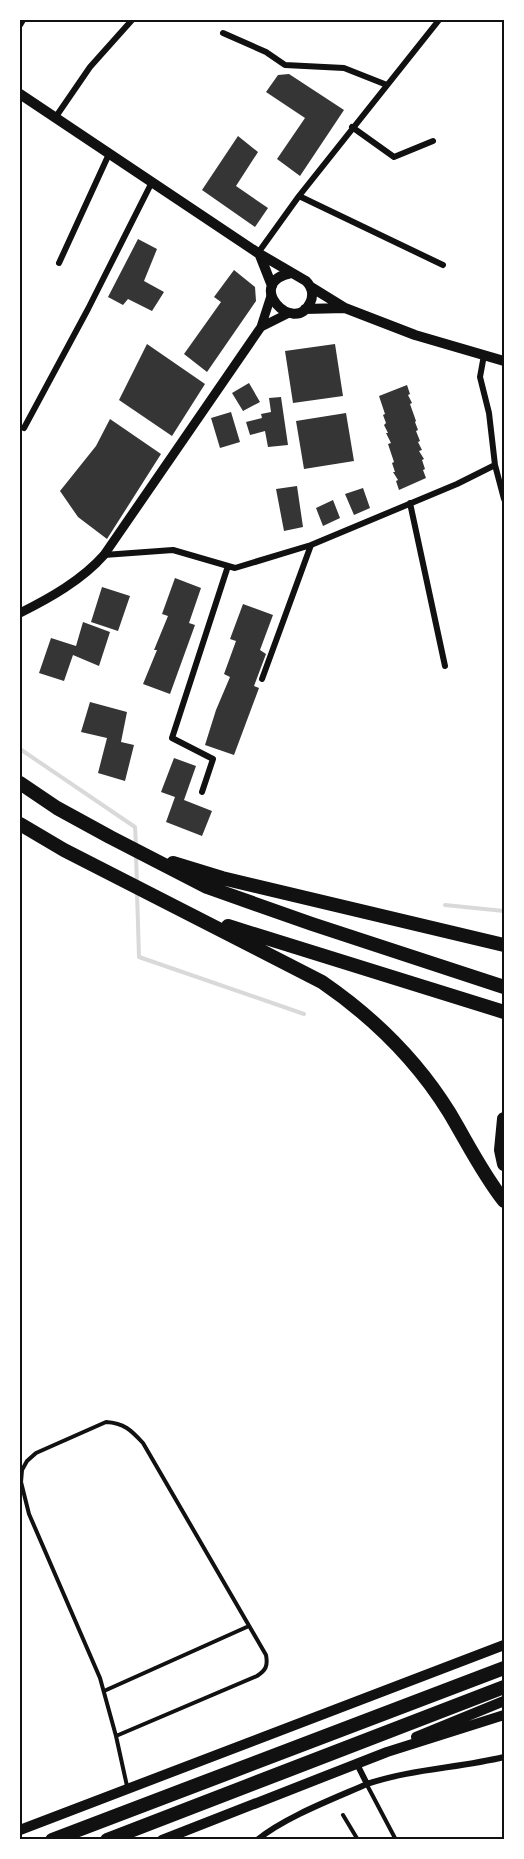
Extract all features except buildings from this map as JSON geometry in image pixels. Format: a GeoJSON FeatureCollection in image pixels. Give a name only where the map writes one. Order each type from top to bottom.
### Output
{"type":"FeatureCollection","features":[{"type":"Feature","properties":{"kind":"highway"},"geometry":{"type":"LineString","coordinates":[[20,783],[57,808],[165,866],[210,881],[312,924],[504,987]]}},
{"type":"Feature","properties":{"kind":"highway"},"geometry":{"type":"LineString","coordinates":[[20,824],[64,850],[322,982],[351,1002],[393,1039],[427,1080],[504,1201]]}},
{"type":"Feature","properties":{"kind":"highway"},"geometry":{"type":"LineString","coordinates":[[210,881],[504,945]]}},
{"type":"Feature","properties":{"kind":"highway"},"geometry":{"type":"LineString","coordinates":[[194,915],[504,1012]]}},
{"type":"Feature","properties":{"kind":"highway"},"geometry":{"type":"LineString","coordinates":[[504,1119],[501,1150],[504,1164]]}},
{"type":"Feature","properties":{"kind":"highway"},"geometry":{"type":"LineString","coordinates":[[52,1839],[504,1668]]}},
{"type":"Feature","properties":{"kind":"highway"},"geometry":{"type":"LineString","coordinates":[[106,1839],[504,1687]]}},
{"type":"Feature","properties":{"kind":"main road"},"geometry":{"type":"LineString","coordinates":[[20,94],[258,253],[306,281],[311,287],[345,308],[415,335],[504,361]]}},
{"type":"Feature","properties":{"kind":"main road"},"geometry":{"type":"LineString","coordinates":[[258,253],[277,306],[289,313],[305,309],[345,308]]}},
{"type":"Feature","properties":{"kind":"main road"},"geometry":{"type":"LineString","coordinates":[[272,290],[278,279],[291,273]]}},
{"type":"Feature","properties":{"kind":"main road"},"geometry":{"type":"LineString","coordinates":[[305,309],[311,300],[311,287]]}},
{"type":"Feature","properties":{"kind":"main road"},"geometry":{"type":"LineString","coordinates":[[20,1830],[504,1645]]}},
{"type":"Feature","properties":{"kind":"main road"},"geometry":{"type":"LineString","coordinates":[[387,1752],[422,1734],[504,1701]]}},
{"type":"Feature","properties":{"kind":"main road"},"geometry":{"type":"LineString","coordinates":[[162,1839],[387,1752],[504,1715]]}},
{"type":"Feature","properties":{"kind":"street"},"geometry":{"type":"LineString","coordinates":[[20,25],[23,20]]}},
{"type":"Feature","properties":{"kind":"street"},"geometry":{"type":"LineString","coordinates":[[54,118],[90,67],[132,20]]}},
{"type":"Feature","properties":{"kind":"street"},"geometry":{"type":"LineString","coordinates":[[258,253],[299,196],[439,20]]}},
{"type":"Feature","properties":{"kind":"street"},"geometry":{"type":"LineString","coordinates":[[223,33],[266,52],[285,65],[344,68],[387,85]]}},
{"type":"Feature","properties":{"kind":"street"},"geometry":{"type":"LineString","coordinates":[[352,128],[394,157],[433,141]]}},
{"type":"Feature","properties":{"kind":"street"},"geometry":{"type":"LineString","coordinates":[[59,263],[109,154]]}},
{"type":"Feature","properties":{"kind":"street"},"geometry":{"type":"LineString","coordinates":[[24,428],[88,309],[152,182]]}},
{"type":"Feature","properties":{"kind":"street"},"geometry":{"type":"LineString","coordinates":[[299,196],[443,265]]}},
{"type":"Feature","properties":{"kind":"street"},"geometry":{"type":"LineString","coordinates":[[20,613],[71,584],[90,570],[104,555],[261,327],[272,290]]}},
{"type":"Feature","properties":{"kind":"street"},"geometry":{"type":"LineString","coordinates":[[261,327],[289,313]]}},
{"type":"Feature","properties":{"kind":"street"},"geometry":{"type":"LineString","coordinates":[[484,354],[480,377],[489,413],[495,465],[504,500]]}},
{"type":"Feature","properties":{"kind":"street"},"geometry":{"type":"LineString","coordinates":[[104,555],[173,550],[236,568],[311,545],[457,484],[495,465]]}},
{"type":"Feature","properties":{"kind":"street"},"geometry":{"type":"LineString","coordinates":[[410,503],[445,666]]}},
{"type":"Feature","properties":{"kind":"street"},"geometry":{"type":"LineString","coordinates":[[262,679],[311,545]]}},
{"type":"Feature","properties":{"kind":"street"},"geometry":{"type":"LineString","coordinates":[[202,792],[213,759],[172,738],[228,566]]}},
{"type":"Feature","properties":{"kind":"street"},"geometry":{"type":"LineString","coordinates":[[257,1839],[306,1811],[382,1779],[504,1757]]}},
{"type":"Feature","properties":{"kind":"street"},"geometry":{"type":"LineString","coordinates":[[357,1764],[367,1784]]}},
{"type":"Feature","properties":{"kind":"lane"},"geometry":{"type":"LineString","coordinates":[[116,1736],[256,1676],[264,1671],[268,1663],[266,1655],[143,1443],[131,1430],[117,1423],[106,1422],[36,1453],[27,1461],[22,1470],[21,1482],[29,1514],[95,1664],[116,1736],[128,1789]]}},
{"type":"Feature","properties":{"kind":"lane"},"geometry":{"type":"LineString","coordinates":[[104,1691],[249,1626]]}},
{"type":"Feature","properties":{"kind":"lane"},"geometry":{"type":"LineString","coordinates":[[367,1784],[396,1839]]}},
{"type":"Feature","properties":{"kind":"lane"},"geometry":{"type":"LineString","coordinates":[[343,1815],[358,1839]]}},
{"type":"Feature","properties":{"kind":"waterway"},"geometry":{"type":"LineString","coordinates":[[20,749],[135,827],[136,845]]}},
{"type":"Feature","properties":{"kind":"waterway"},"geometry":{"type":"LineString","coordinates":[[136,856],[137,884]]}},
{"type":"Feature","properties":{"kind":"waterway"},"geometry":{"type":"LineString","coordinates":[[137,892],[139,957],[304,1014]]}},
{"type":"Feature","properties":{"kind":"waterway"},"geometry":{"type":"LineString","coordinates":[[445,905],[504,911]]}}]}
